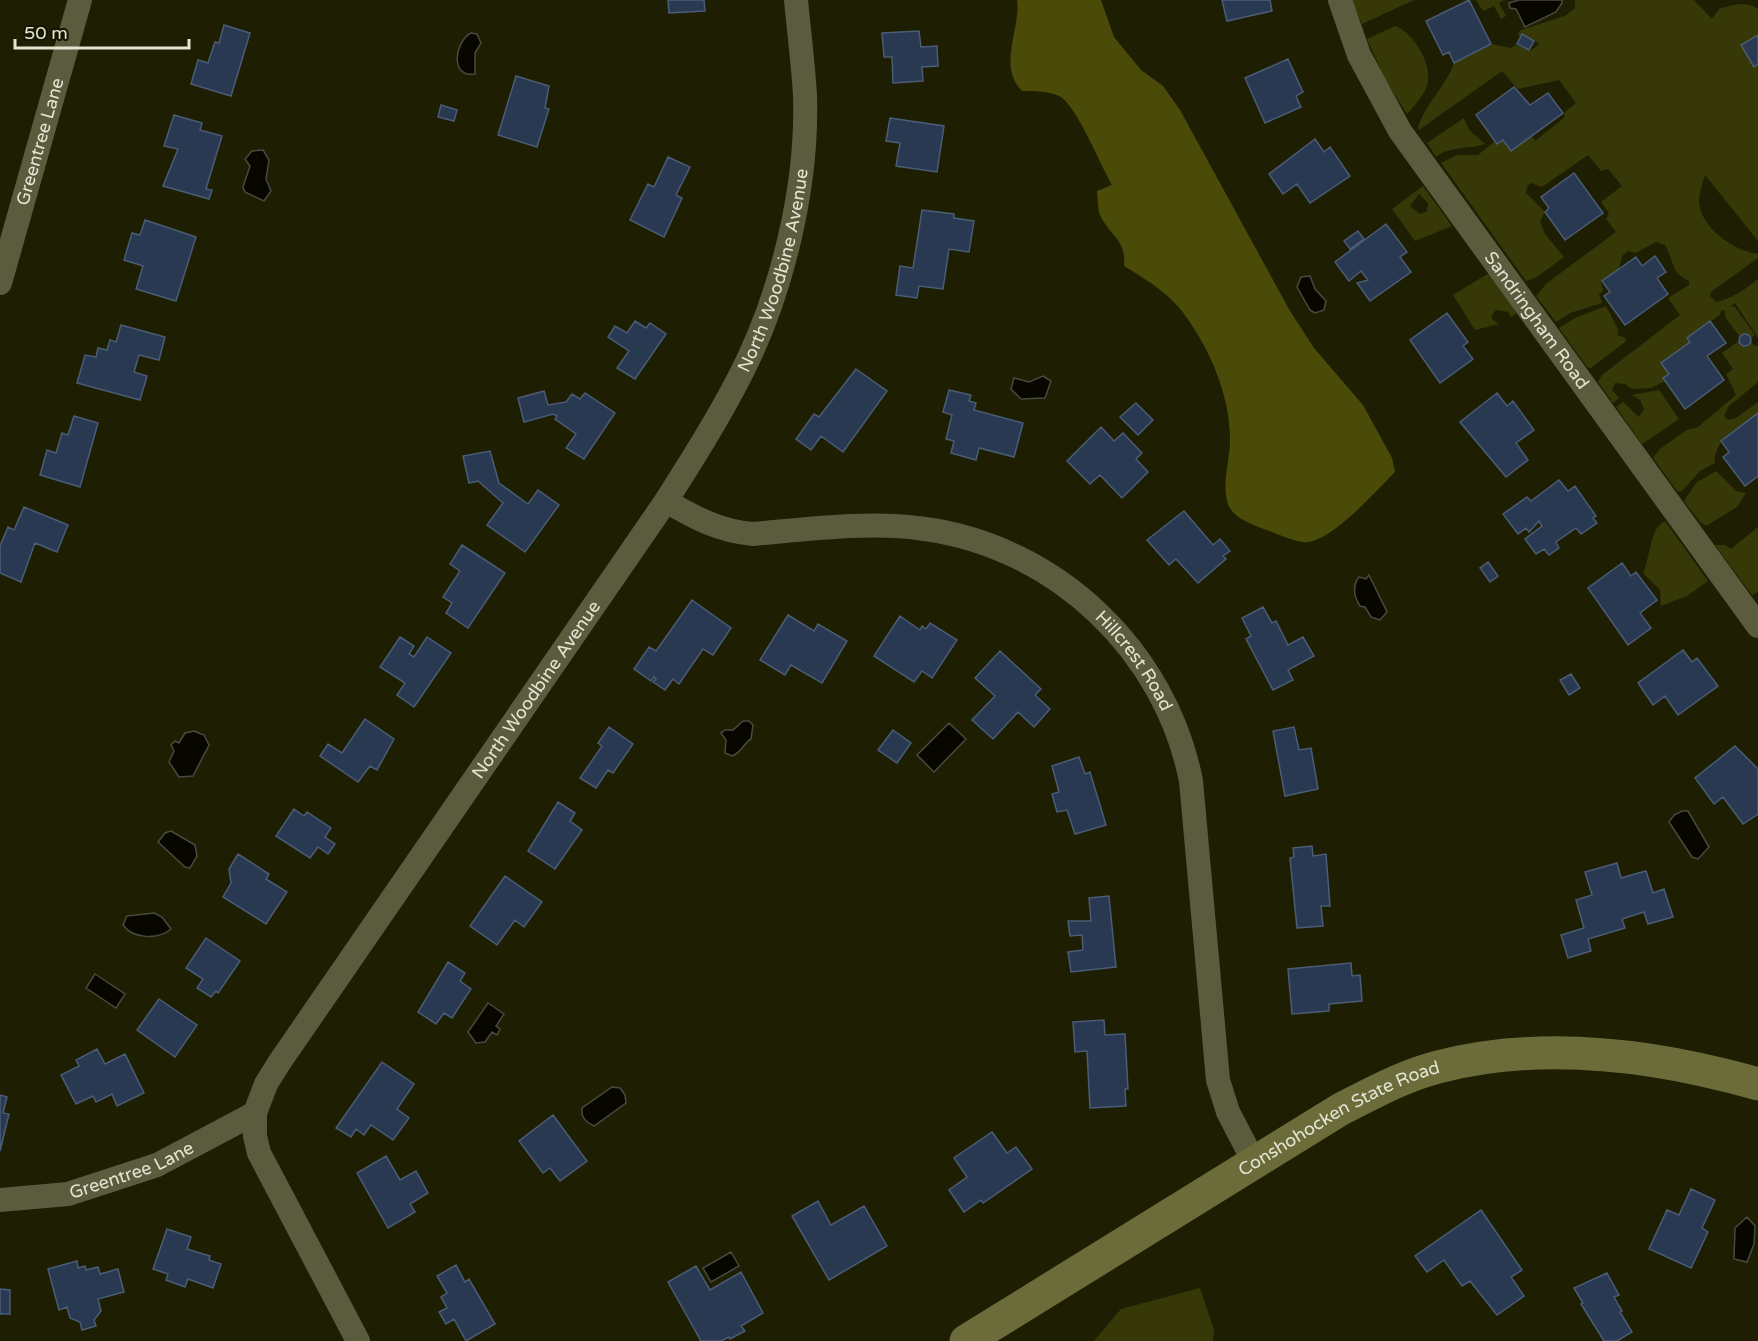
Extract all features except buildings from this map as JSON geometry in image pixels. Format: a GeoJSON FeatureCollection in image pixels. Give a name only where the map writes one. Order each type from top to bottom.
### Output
{"type":"FeatureCollection","features":[{"type":"Feature","properties":{"kind":"main road","name":"Conshohocken State Road"},"geometry":{"type":"LineString","coordinates":[[966,1341],[1341,1109],[1384,1087],[1438,1067],[1473,1060],[1549,1054],[1638,1058],[1677,1064],[1758,1084]]}},
{"type":"Feature","properties":{"kind":"street","name":"Greentree Lane"},"geometry":{"type":"LineString","coordinates":[[0,283],[80,0]]}},
{"type":"Feature","properties":{"kind":"street","name":"North Woodbine Avenue"},"geometry":{"type":"LineString","coordinates":[[358,1341],[267,1172],[255,1136],[255,1113],[266,1084],[279,1063],[666,501],[707,436],[741,374],[769,308],[790,235],[801,163],[805,96],[796,0]]}},
{"type":"Feature","properties":{"kind":"street","name":"Sandringham Road"},"geometry":{"type":"LineString","coordinates":[[1340,0],[1359,55],[1397,127],[1758,626]]}},
{"type":"Feature","properties":{"kind":"street","name":"Hillcrest Road"},"geometry":{"type":"LineString","coordinates":[[666,501],[698,520],[733,533],[753,534],[873,525],[926,529],[980,541],[1032,564],[1056,579],[1081,597],[1121,637],[1139,659],[1168,707],[1186,756],[1191,781],[1218,1080],[1228,1112],[1254,1162]]}},
{"type":"Feature","properties":{"kind":"street","name":"Greentree Lane"},"geometry":{"type":"LineString","coordinates":[[0,1200],[68,1194],[157,1165],[255,1113]]}},
{"type":"Feature","properties":{"kind":"shaded area"},"geometry":{"type":"Polygon","coordinates":[[[1017,0],[1101,0],[1114,37],[1141,70],[1163,86],[1180,110],[1290,311],[1314,348],[1363,405],[1392,458],[1395,472],[1352,515],[1325,535],[1313,541],[1293,540],[1248,523],[1230,509],[1226,496],[1230,445],[1229,421],[1222,390],[1211,359],[1196,331],[1174,302],[1150,282],[1124,266],[1121,245],[1106,226],[1098,209],[1097,191],[1112,185],[1088,136],[1066,101],[1059,96],[1045,92],[1022,91],[1015,81],[1010,59],[1017,0]]]}},
{"type":"Feature","properties":{"kind":"shaded area"},"geometry":{"type":"Polygon","coordinates":[[[1352,0],[1414,0],[1362,24],[1352,0]]]}},
{"type":"Feature","properties":{"kind":"shaded area"},"geometry":{"type":"Polygon","coordinates":[[[1476,0],[1504,0],[1499,3],[1506,16],[1501,19],[1494,6],[1483,11],[1476,0]]]}},
{"type":"Feature","properties":{"kind":"shaded area"},"geometry":{"type":"Polygon","coordinates":[[[1519,0],[1562,0],[1562,3],[1556,12],[1525,27],[1516,9],[1510,8],[1509,3],[1519,0]]]}},
{"type":"Feature","properties":{"kind":"shaded area"},"geometry":{"type":"Polygon","coordinates":[[[1575,0],[1694,0],[1712,19],[1719,9],[1734,5],[1744,4],[1758,9],[1758,35],[1741,45],[1753,66],[1758,64],[1758,241],[1705,175],[1699,202],[1701,212],[1712,230],[1739,248],[1758,254],[1758,258],[1711,292],[1710,296],[1716,302],[1722,301],[1758,279],[1758,338],[1735,303],[1729,307],[1734,306],[1755,335],[1751,338],[1753,345],[1758,346],[1758,382],[1729,406],[1724,416],[1728,420],[1736,418],[1758,402],[1758,413],[1729,434],[1718,447],[1715,463],[1700,471],[1682,491],[1678,492],[1653,458],[1660,449],[1687,430],[1698,427],[1736,395],[1726,374],[1733,369],[1722,353],[1739,341],[1740,345],[1747,347],[1751,342],[1750,336],[1743,334],[1740,337],[1725,317],[1725,311],[1721,310],[1720,315],[1687,338],[1690,342],[1661,363],[1669,374],[1663,378],[1665,381],[1651,388],[1632,389],[1625,384],[1615,383],[1612,390],[1619,398],[1613,403],[1598,382],[1602,375],[1680,315],[1668,298],[1689,285],[1689,281],[1676,270],[1665,245],[1656,242],[1636,253],[1628,251],[1622,256],[1619,269],[1601,282],[1603,291],[1599,294],[1602,303],[1570,313],[1556,322],[1536,296],[1547,283],[1616,232],[1606,219],[1609,213],[1601,202],[1622,186],[1608,169],[1601,171],[1588,155],[1542,187],[1531,183],[1527,186],[1526,193],[1545,212],[1540,221],[1545,234],[1564,257],[1537,277],[1526,281],[1441,163],[1457,155],[1478,155],[1495,141],[1497,144],[1503,140],[1511,151],[1532,136],[1535,141],[1565,117],[1564,113],[1576,103],[1559,80],[1518,89],[1502,71],[1419,130],[1418,127],[1454,63],[1491,44],[1511,48],[1516,45],[1530,51],[1540,44],[1522,35],[1520,38],[1518,33],[1521,30],[1565,16],[1575,8],[1575,0]]]}},
{"type":"Feature","properties":{"kind":"shaded area"},"geometry":{"type":"Polygon","coordinates":[[[1395,26],[1402,29],[1414,41],[1427,65],[1428,81],[1425,90],[1407,114],[1385,79],[1367,39],[1395,26]]]}},
{"type":"Feature","properties":{"kind":"shaded area"},"geometry":{"type":"Polygon","coordinates":[[[471,33],[477,34],[481,43],[475,53],[475,74],[467,74],[461,70],[457,58],[461,43],[471,33]]]}},
{"type":"Feature","properties":{"kind":"shaded area"},"geometry":{"type":"Polygon","coordinates":[[[1464,118],[1470,131],[1485,144],[1454,149],[1436,157],[1427,143],[1464,118]]]}},
{"type":"Feature","properties":{"kind":"shaded area"},"geometry":{"type":"Polygon","coordinates":[[[263,150],[269,160],[266,179],[271,191],[264,201],[245,192],[243,187],[250,166],[245,159],[252,151],[263,150]]]}},
{"type":"Feature","properties":{"kind":"shaded area"},"geometry":{"type":"Polygon","coordinates":[[[1423,186],[1452,226],[1415,241],[1392,209],[1423,186]],[[1419,194],[1410,206],[1420,214],[1427,212],[1428,203],[1419,194]]]}},
{"type":"Feature","properties":{"kind":"shaded area"},"geometry":{"type":"Polygon","coordinates":[[[1489,273],[1517,313],[1511,317],[1508,312],[1496,310],[1492,319],[1499,324],[1475,330],[1453,295],[1489,273]]]}},
{"type":"Feature","properties":{"kind":"shaded area"},"geometry":{"type":"Polygon","coordinates":[[[1310,276],[1315,289],[1326,301],[1324,310],[1315,313],[1310,310],[1297,287],[1301,277],[1310,276]]]}},
{"type":"Feature","properties":{"kind":"shaded area"},"geometry":{"type":"Polygon","coordinates":[[[1606,306],[1618,329],[1617,335],[1626,338],[1625,342],[1591,368],[1587,367],[1559,328],[1575,318],[1606,306]]]}},
{"type":"Feature","properties":{"kind":"shaded area"},"geometry":{"type":"Polygon","coordinates":[[[1043,376],[1051,381],[1045,398],[1021,399],[1011,389],[1014,378],[1029,382],[1043,376]]]}},
{"type":"Feature","properties":{"kind":"shaded area"},"geometry":{"type":"Polygon","coordinates":[[[1659,390],[1679,419],[1642,444],[1616,407],[1623,402],[1639,417],[1644,409],[1640,400],[1632,395],[1659,390]]]}},
{"type":"Feature","properties":{"kind":"shaded area"},"geometry":{"type":"Polygon","coordinates":[[[1716,471],[1736,491],[1746,493],[1737,507],[1706,526],[1684,501],[1696,483],[1716,471]]]}},
{"type":"Feature","properties":{"kind":"shaded area"},"geometry":{"type":"Polygon","coordinates":[[[1665,521],[1708,581],[1687,596],[1661,606],[1660,590],[1643,573],[1653,536],[1665,521]]]}},
{"type":"Feature","properties":{"kind":"shaded area"},"geometry":{"type":"Polygon","coordinates":[[[1758,527],[1758,592],[1752,595],[1715,545],[1725,545],[1731,549],[1758,527]]]}},
{"type":"Feature","properties":{"kind":"shaded area"},"geometry":{"type":"Polygon","coordinates":[[[1369,575],[1387,612],[1380,620],[1371,617],[1365,607],[1360,606],[1355,595],[1355,584],[1359,577],[1366,579],[1369,575]]]}},
{"type":"Feature","properties":{"kind":"shaded area"},"geometry":{"type":"Polygon","coordinates":[[[743,721],[749,721],[753,725],[751,739],[735,755],[725,753],[726,740],[721,733],[725,730],[733,730],[743,721]]]}},
{"type":"Feature","properties":{"kind":"shaded area"},"geometry":{"type":"Polygon","coordinates":[[[949,723],[966,739],[934,772],[917,755],[949,723]]]}},
{"type":"Feature","properties":{"kind":"shaded area"},"geometry":{"type":"Polygon","coordinates":[[[194,731],[204,735],[209,745],[193,776],[179,777],[169,762],[174,751],[171,745],[175,741],[179,743],[185,733],[194,731]]]}},
{"type":"Feature","properties":{"kind":"shaded area"},"geometry":{"type":"Polygon","coordinates":[[[1688,811],[1709,847],[1698,859],[1692,857],[1669,822],[1674,815],[1688,811]]]}},
{"type":"Feature","properties":{"kind":"shaded area"},"geometry":{"type":"Polygon","coordinates":[[[171,831],[195,845],[197,856],[190,868],[185,867],[158,842],[165,833],[171,831]]]}},
{"type":"Feature","properties":{"kind":"shaded area"},"geometry":{"type":"Polygon","coordinates":[[[154,913],[162,917],[171,929],[159,935],[146,936],[133,933],[123,925],[127,916],[154,913]]]}},
{"type":"Feature","properties":{"kind":"shaded area"},"geometry":{"type":"Polygon","coordinates":[[[95,974],[125,994],[116,1008],[86,988],[95,974]]]}},
{"type":"Feature","properties":{"kind":"shaded area"},"geometry":{"type":"Polygon","coordinates":[[[488,1003],[504,1014],[496,1026],[500,1029],[497,1035],[492,1032],[485,1042],[476,1043],[468,1032],[488,1003]]]}},
{"type":"Feature","properties":{"kind":"shaded area"},"geometry":{"type":"Polygon","coordinates":[[[612,1087],[620,1088],[625,1095],[626,1103],[594,1126],[584,1119],[582,1108],[612,1087]]]}},
{"type":"Feature","properties":{"kind":"shaded area"},"geometry":{"type":"Polygon","coordinates":[[[1747,1217],[1755,1226],[1754,1244],[1747,1262],[1734,1259],[1735,1228],[1747,1217]]]}},
{"type":"Feature","properties":{"kind":"shaded area"},"geometry":{"type":"Polygon","coordinates":[[[731,1252],[739,1266],[711,1282],[703,1268],[731,1252]]]}},
{"type":"Feature","properties":{"kind":"shaded area"},"geometry":{"type":"Polygon","coordinates":[[[1200,1288],[1214,1330],[1213,1341],[1094,1341],[1121,1309],[1200,1288]]]}}]}
